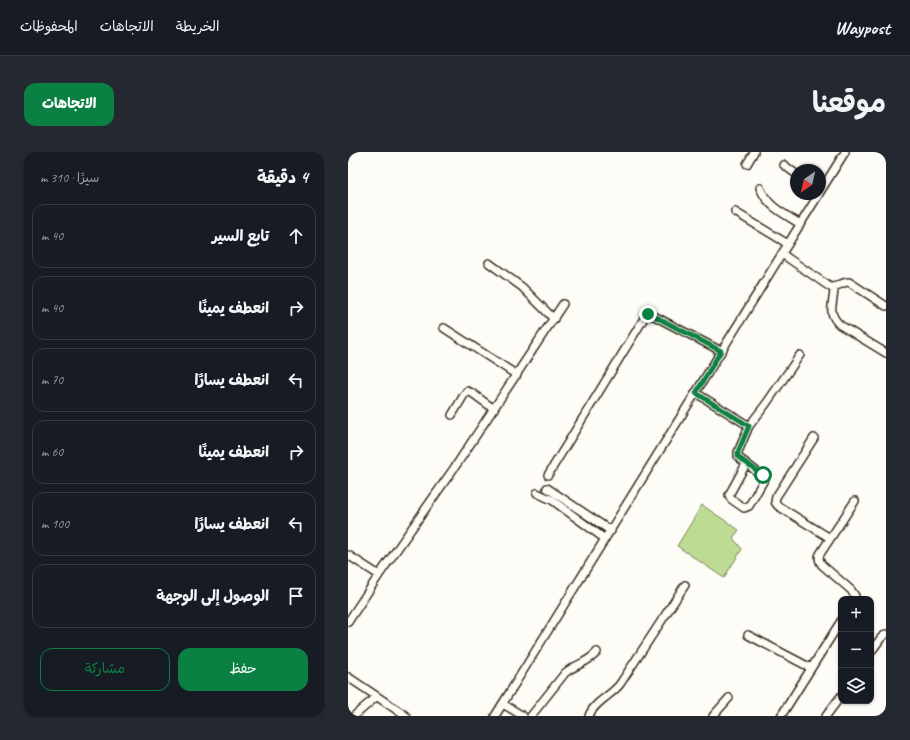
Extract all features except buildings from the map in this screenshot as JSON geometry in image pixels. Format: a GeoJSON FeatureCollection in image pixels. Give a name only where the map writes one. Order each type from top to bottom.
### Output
{"type":"FeatureCollection","features":[{"type":"Feature","properties":{"kind":"street"},"geometry":{"type":"LineString","coordinates":[[747,164],[754,152]]}},
{"type":"Feature","properties":{"kind":"street"},"geometry":{"type":"LineString","coordinates":[[826,182],[845,152]]}},
{"type":"Feature","properties":{"kind":"street"},"geometry":{"type":"LineString","coordinates":[[784,165],[790,170]]}},
{"type":"Feature","properties":{"kind":"street"},"geometry":{"type":"LineString","coordinates":[[760,188],[769,204],[800,224]]}},
{"type":"Feature","properties":{"kind":"street"},"geometry":{"type":"LineString","coordinates":[[496,716],[815,200]]}},
{"type":"Feature","properties":{"kind":"street"},"geometry":{"type":"LineString","coordinates":[[735,212],[788,244]]}},
{"type":"Feature","properties":{"kind":"street"},"geometry":{"type":"LineString","coordinates":[[782,254],[825,284],[834,288]]}},
{"type":"Feature","properties":{"kind":"street"},"geometry":{"type":"LineString","coordinates":[[489,263],[522,287],[554,318]]}},
{"type":"Feature","properties":{"kind":"street"},"geometry":{"type":"LineString","coordinates":[[834,288],[845,282],[849,282],[885,304]]}},
{"type":"Feature","properties":{"kind":"street"},"geometry":{"type":"LineString","coordinates":[[834,288],[832,315],[834,319],[840,325],[886,353]]}},
{"type":"Feature","properties":{"kind":"street"},"geometry":{"type":"LineString","coordinates":[[348,622],[379,575],[460,461],[563,304]]}},
{"type":"Feature","properties":{"kind":"street"},"geometry":{"type":"LineString","coordinates":[[548,475],[648,314],[721,351]]}},
{"type":"Feature","properties":{"kind":"street"},"geometry":{"type":"LineString","coordinates":[[444,328],[517,375]]}},
{"type":"Feature","properties":{"kind":"street"},"geometry":{"type":"LineString","coordinates":[[746,464],[730,495],[731,499],[744,508],[749,506],[765,478],[746,464],[739,459],[737,454],[749,426],[800,355]]}},
{"type":"Feature","properties":{"kind":"street"},"geometry":{"type":"LineString","coordinates":[[452,415],[467,391],[494,409]]}},
{"type":"Feature","properties":{"kind":"street"},"geometry":{"type":"LineString","coordinates":[[696,393],[749,426]]}},
{"type":"Feature","properties":{"kind":"street"},"geometry":{"type":"LineString","coordinates":[[814,438],[776,497],[775,502],[778,506],[830,538]]}},
{"type":"Feature","properties":{"kind":"street"},"geometry":{"type":"LineString","coordinates":[[547,488],[611,531]]}},
{"type":"Feature","properties":{"kind":"street"},"geometry":{"type":"LineString","coordinates":[[537,493],[552,500],[605,539]]}},
{"type":"Feature","properties":{"kind":"street"},"geometry":{"type":"LineString","coordinates":[[855,501],[820,554],[819,561],[851,590],[855,596]]}},
{"type":"Feature","properties":{"kind":"street"},"geometry":{"type":"LineString","coordinates":[[348,555],[379,575]]}},
{"type":"Feature","properties":{"kind":"street"},"geometry":{"type":"LineString","coordinates":[[589,716],[590,712],[611,695],[620,684],[684,585]]}},
{"type":"Feature","properties":{"kind":"street"},"geometry":{"type":"LineString","coordinates":[[781,716],[838,626]]}},
{"type":"Feature","properties":{"kind":"street"},"geometry":{"type":"LineString","coordinates":[[874,648],[886,634]]}},
{"type":"Feature","properties":{"kind":"street"},"geometry":{"type":"LineString","coordinates":[[748,635],[811,668]]}},
{"type":"Feature","properties":{"kind":"street"},"geometry":{"type":"LineString","coordinates":[[531,716],[565,673],[571,668],[590,660],[597,652]]}},
{"type":"Feature","properties":{"kind":"street"},"geometry":{"type":"LineString","coordinates":[[348,677],[406,716]]}},
{"type":"Feature","properties":{"kind":"street"},"geometry":{"type":"LineString","coordinates":[[354,716],[376,696]]}},
{"type":"Feature","properties":{"kind":"street"},"geometry":{"type":"LineString","coordinates":[[713,716],[729,698]]}},
{"type":"Feature","properties":{"kind":"street"},"geometry":{"type":"LineString","coordinates":[[826,716],[838,700]]}},
{"type":"Feature","properties":{"kind":"street"},"geometry":{"type":"LineString","coordinates":[[503,704],[522,716]]}},
{"type":"Feature","properties":{"kind":"green space"},"geometry":{"type":"Polygon","coordinates":[[[702,505],[739,530],[733,538],[742,549],[724,578],[677,546],[702,505]]]}},
{"type":"Feature","properties":{"kind":"route"},"geometry":{"type":"LineString","coordinates":[[648,314],[721,351],[696,393],[749,426],[737,454],[739,459],[763,475]]}}]}
